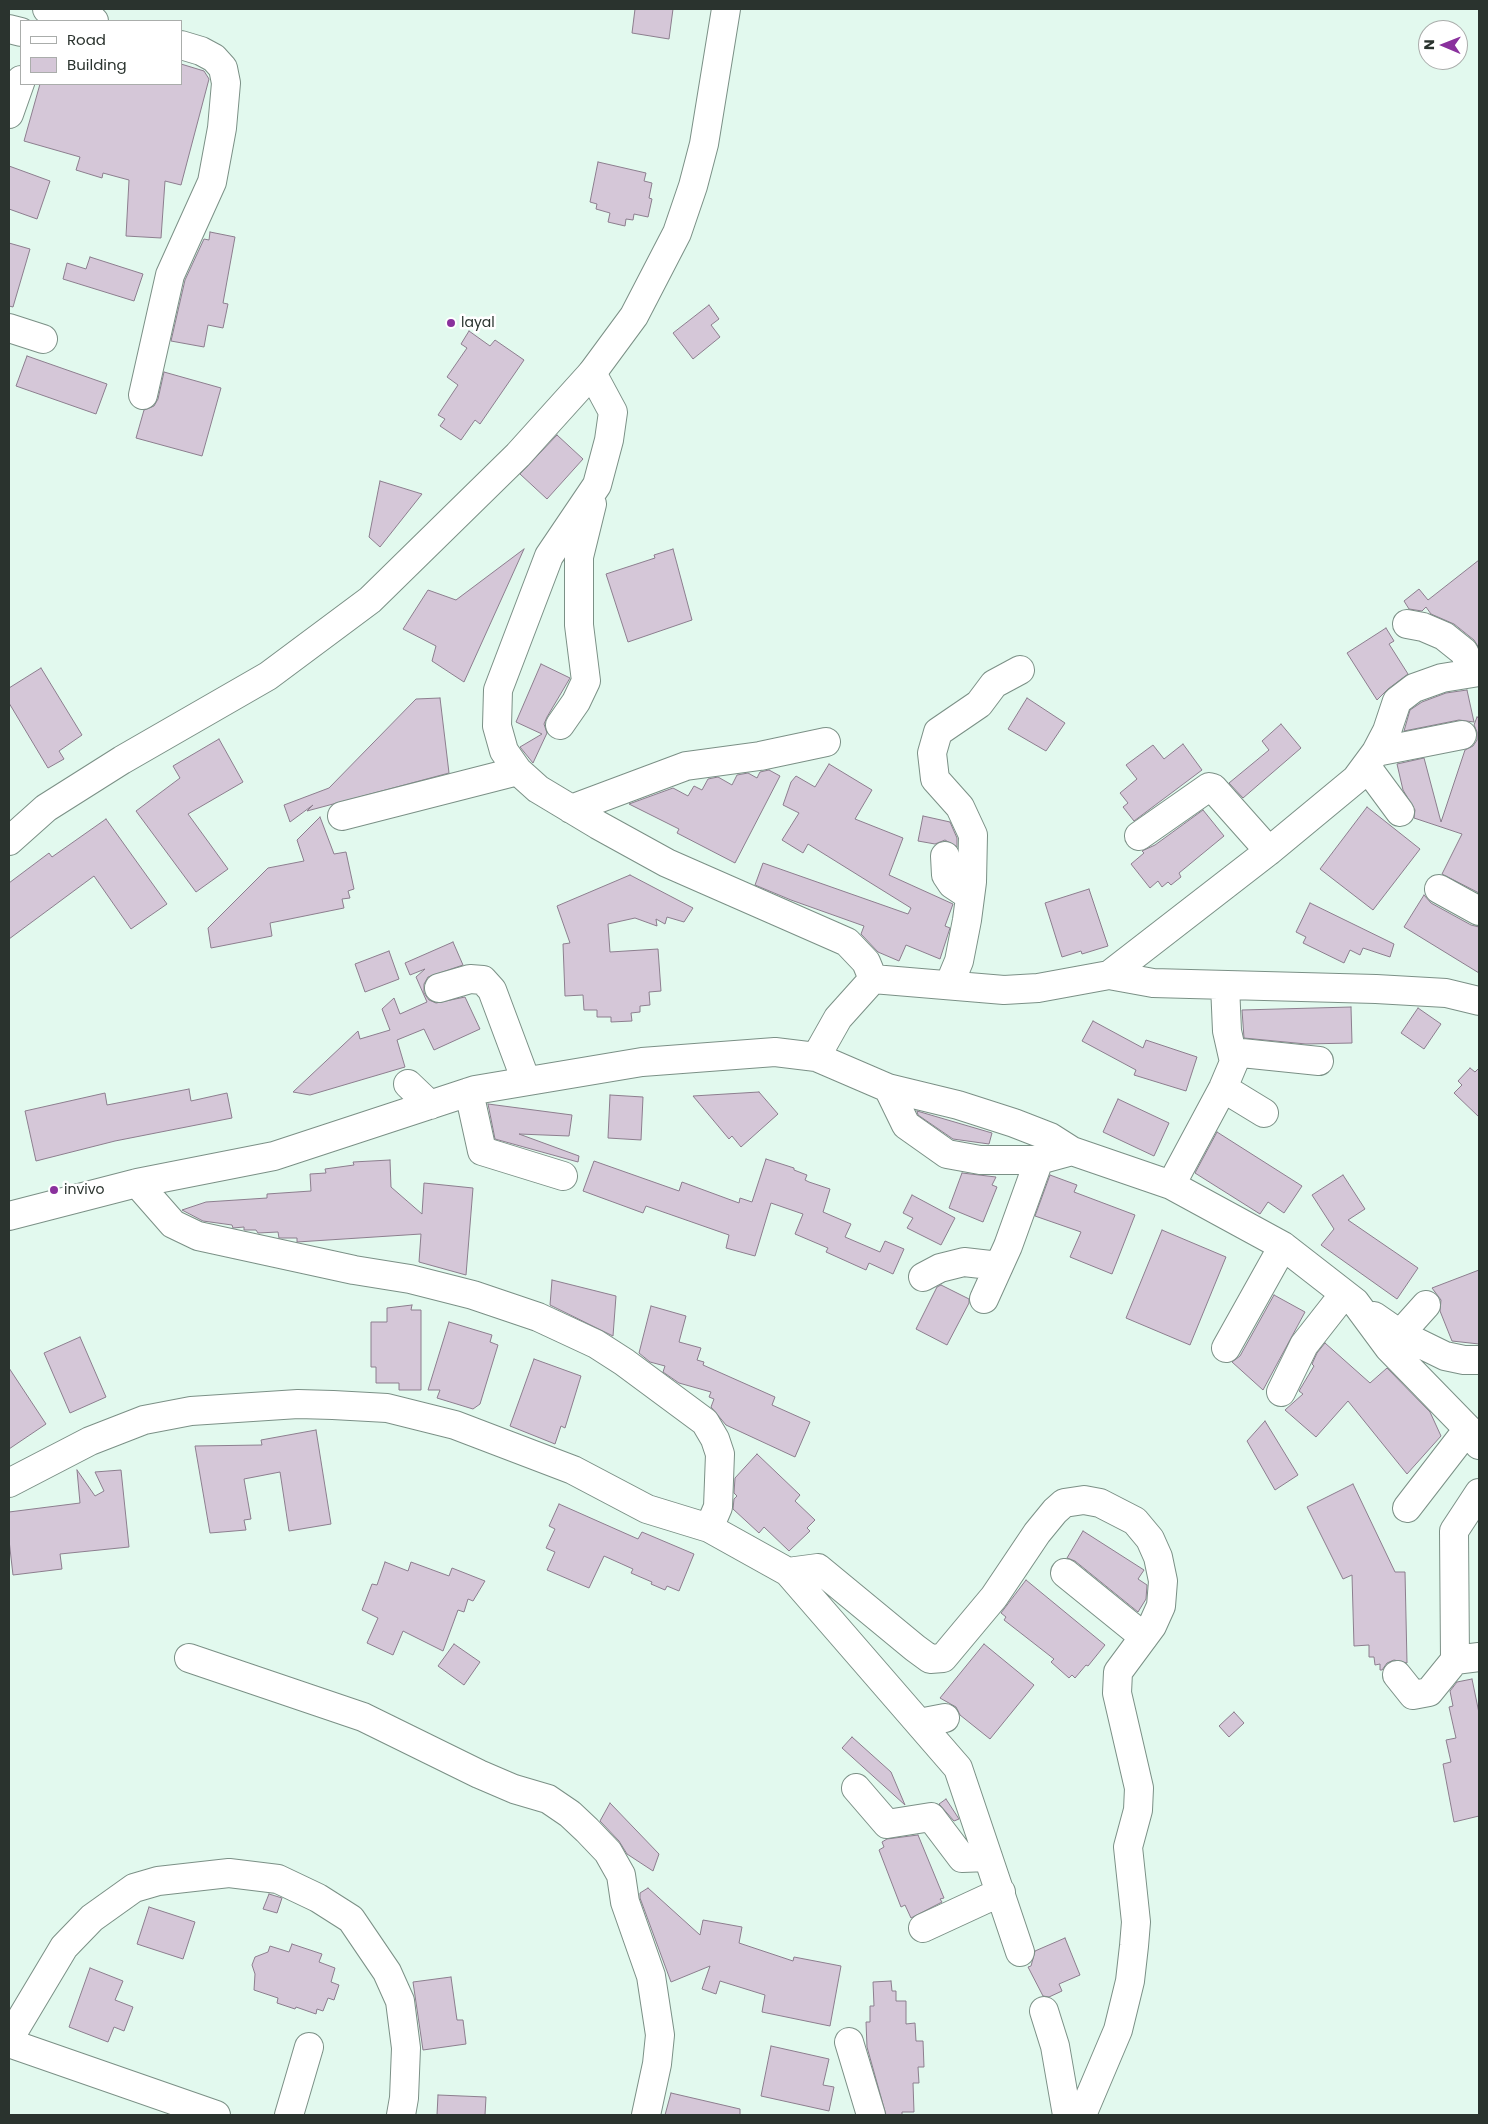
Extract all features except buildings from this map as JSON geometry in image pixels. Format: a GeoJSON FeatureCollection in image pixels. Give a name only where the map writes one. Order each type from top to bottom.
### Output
{"type":"FeatureCollection","features":[{"type":"Feature","properties":{"kind":"street"},"geometry":{"type":"LineString","coordinates":[[48,9],[90,20]]}},
{"type":"Feature","properties":{"kind":"street"},"geometry":{"type":"LineString","coordinates":[[9,841],[46,808],[268,676],[370,600],[518,455],[592,373],[634,316],[677,233],[693,186],[704,144],[726,9]]}},
{"type":"Feature","properties":{"kind":"street"},"geometry":{"type":"LineString","coordinates":[[144,395],[170,274],[212,182],[222,128],[226,83],[222,68],[214,58],[201,51],[182,45]]}},
{"type":"Feature","properties":{"kind":"street"},"geometry":{"type":"LineString","coordinates":[[9,114],[20,83]]}},
{"type":"Feature","properties":{"kind":"street"},"geometry":{"type":"LineString","coordinates":[[9,328],[43,339]]}},
{"type":"Feature","properties":{"kind":"street"},"geometry":{"type":"LineString","coordinates":[[560,725],[576,702],[586,681],[579,625],[579,557],[613,412],[592,373]]}},
{"type":"Feature","properties":{"kind":"street"},"geometry":{"type":"LineString","coordinates":[[597,486],[549,556],[498,690],[497,726],[504,751],[518,770],[538,789],[667,863],[847,942],[866,962],[873,979]]}},
{"type":"Feature","properties":{"kind":"street"},"geometry":{"type":"LineString","coordinates":[[1109,975],[1269,851],[1356,779],[1371,759],[1387,731],[1397,701],[1414,688],[1442,678],[1477,670],[1464,652],[1444,636],[1423,627],[1407,624]]}},
{"type":"Feature","properties":{"kind":"street"},"geometry":{"type":"LineString","coordinates":[[948,985],[959,961],[970,896],[973,835],[960,807],[935,779],[932,753],[938,732],[979,704],[994,684],[1020,670]]}},
{"type":"Feature","properties":{"kind":"street"},"geometry":{"type":"LineString","coordinates":[[1371,759],[1462,735]]}},
{"type":"Feature","properties":{"kind":"street"},"geometry":{"type":"LineString","coordinates":[[571,809],[686,766],[760,756],[826,742]]}},
{"type":"Feature","properties":{"kind":"street"},"geometry":{"type":"LineString","coordinates":[[1371,759],[1400,812]]}},
{"type":"Feature","properties":{"kind":"street"},"geometry":{"type":"LineString","coordinates":[[342,816],[518,770]]}},
{"type":"Feature","properties":{"kind":"street"},"geometry":{"type":"LineString","coordinates":[[1139,836],[1209,786],[1269,851]]}},
{"type":"Feature","properties":{"kind":"street"},"geometry":{"type":"LineString","coordinates":[[946,856],[946,875],[952,884],[970,896]]}},
{"type":"Feature","properties":{"kind":"street"},"geometry":{"type":"LineString","coordinates":[[1438,889],[1479,910]]}},
{"type":"Feature","properties":{"kind":"street"},"geometry":{"type":"LineString","coordinates":[[873,979],[974,989],[1012,990],[1038,988],[1109,975],[1153,984],[1376,989],[1446,993],[1479,1000]]}},
{"type":"Feature","properties":{"kind":"street"},"geometry":{"type":"LineString","coordinates":[[440,988],[470,979],[483,980],[492,990],[526,1080]]}},
{"type":"Feature","properties":{"kind":"street"},"geometry":{"type":"LineString","coordinates":[[816,1058],[838,1018],[873,979]]}},
{"type":"Feature","properties":{"kind":"street"},"geometry":{"type":"LineString","coordinates":[[1171,1185],[1224,1088],[1234,1062],[1227,1031],[1225,985]]}},
{"type":"Feature","properties":{"kind":"street"},"geometry":{"type":"LineString","coordinates":[[9,1216],[137,1183],[274,1156],[469,1092],[526,1080],[642,1062],[775,1052],[816,1058],[888,1088],[1014,1123],[1050,1137],[1072,1151],[1171,1185],[1283,1246],[1349,1298],[1400,1334],[1445,1356],[1464,1360],[1479,1360]]}},
{"type":"Feature","properties":{"kind":"street"},"geometry":{"type":"LineString","coordinates":[[1232,1052],[1319,1061]]}},
{"type":"Feature","properties":{"kind":"street"},"geometry":{"type":"LineString","coordinates":[[408,1084],[430,1106]]}},
{"type":"Feature","properties":{"kind":"street"},"geometry":{"type":"LineString","coordinates":[[888,1088],[906,1125],[946,1154],[980,1160],[1039,1160],[1072,1151]]}},
{"type":"Feature","properties":{"kind":"street"},"geometry":{"type":"LineString","coordinates":[[1224,1088],[1264,1113]]}},
{"type":"Feature","properties":{"kind":"street"},"geometry":{"type":"LineString","coordinates":[[469,1092],[482,1151],[563,1176]]}},
{"type":"Feature","properties":{"kind":"street"},"geometry":{"type":"LineString","coordinates":[[984,1299],[1008,1246],[1039,1160]]}},
{"type":"Feature","properties":{"kind":"street"},"geometry":{"type":"LineString","coordinates":[[137,1183],[173,1224],[198,1236],[354,1270],[410,1279],[473,1295],[538,1317],[596,1344],[624,1362],[705,1422],[715,1439],[720,1454],[721,1470],[718,1507],[709,1528]]}},
{"type":"Feature","properties":{"kind":"street"},"geometry":{"type":"LineString","coordinates":[[1226,1348],[1283,1246]]}},
{"type":"Feature","properties":{"kind":"street"},"geometry":{"type":"LineString","coordinates":[[923,1277],[940,1268],[964,1262],[999,1266]]}},
{"type":"Feature","properties":{"kind":"street"},"geometry":{"type":"LineString","coordinates":[[1281,1392],[1304,1345],[1349,1298]]}},
{"type":"Feature","properties":{"kind":"street"},"geometry":{"type":"LineString","coordinates":[[1349,1298],[1389,1348],[1474,1437],[1407,1508]]}},
{"type":"Feature","properties":{"kind":"street"},"geometry":{"type":"LineString","coordinates":[[1400,1334],[1426,1306]]}},
{"type":"Feature","properties":{"kind":"street"},"geometry":{"type":"LineString","coordinates":[[9,1483],[90,1441],[144,1420],[191,1411],[298,1404],[387,1408],[464,1428],[573,1470],[647,1509],[709,1528],[788,1572],[932,1720],[958,1768],[1020,1952]]}},
{"type":"Feature","properties":{"kind":"street"},"geometry":{"type":"LineString","coordinates":[[1397,1675],[1413,1695],[1429,1692],[1467,1659],[1454,1532],[1479,1493]]}},
{"type":"Feature","properties":{"kind":"street"},"geometry":{"type":"LineString","coordinates":[[788,1572],[818,1568],[930,1659],[943,1658],[994,1597],[1037,1533],[1064,1503],[1084,1500],[1100,1503],[1135,1521],[1150,1538],[1158,1556],[1163,1581],[1161,1606],[1152,1626],[1118,1672],[1117,1686],[1121,1715],[1139,1788],[1138,1810],[1128,1847],[1136,1922],[1130,1981],[1118,2030],[1082,2115]]}},
{"type":"Feature","properties":{"kind":"street"},"geometry":{"type":"LineString","coordinates":[[1064,1573],[1144,1637]]}},
{"type":"Feature","properties":{"kind":"street"},"geometry":{"type":"LineString","coordinates":[[189,1658],[363,1717],[479,1774],[548,1799],[570,1814],[587,1830],[608,1852],[621,1875],[625,1902],[651,1976],[660,2035],[657,2064],[646,2115]]}},
{"type":"Feature","properties":{"kind":"street"},"geometry":{"type":"LineString","coordinates":[[856,1788],[887,1824],[931,1817],[962,1858],[988,1857]]}},
{"type":"Feature","properties":{"kind":"street"},"geometry":{"type":"LineString","coordinates":[[216,2115],[9,2041],[64,1947],[92,1918],[134,1888],[158,1881],[229,1873],[278,1879],[318,1898],[351,1919],[387,1972],[400,2001],[406,2048],[404,2098],[401,2115]]}},
{"type":"Feature","properties":{"kind":"street"},"geometry":{"type":"LineString","coordinates":[[923,1928],[1001,1892]]}},
{"type":"Feature","properties":{"kind":"street"},"geometry":{"type":"LineString","coordinates":[[1044,2011],[1055,2046],[1067,2115]]}},
{"type":"Feature","properties":{"kind":"street"},"geometry":{"type":"LineString","coordinates":[[849,2042],[871,2115]]}},
{"type":"Feature","properties":{"kind":"street"},"geometry":{"type":"LineString","coordinates":[[288,2115],[309,2047]]}},
{"type":"Feature","properties":{"kind":"place","name":"layal"},"geometry":{"type":"Point","coordinates":[451,323]}},
{"type":"Feature","properties":{"kind":"place","name":"invivo"},"geometry":{"type":"Point","coordinates":[54,1190]}}]}
